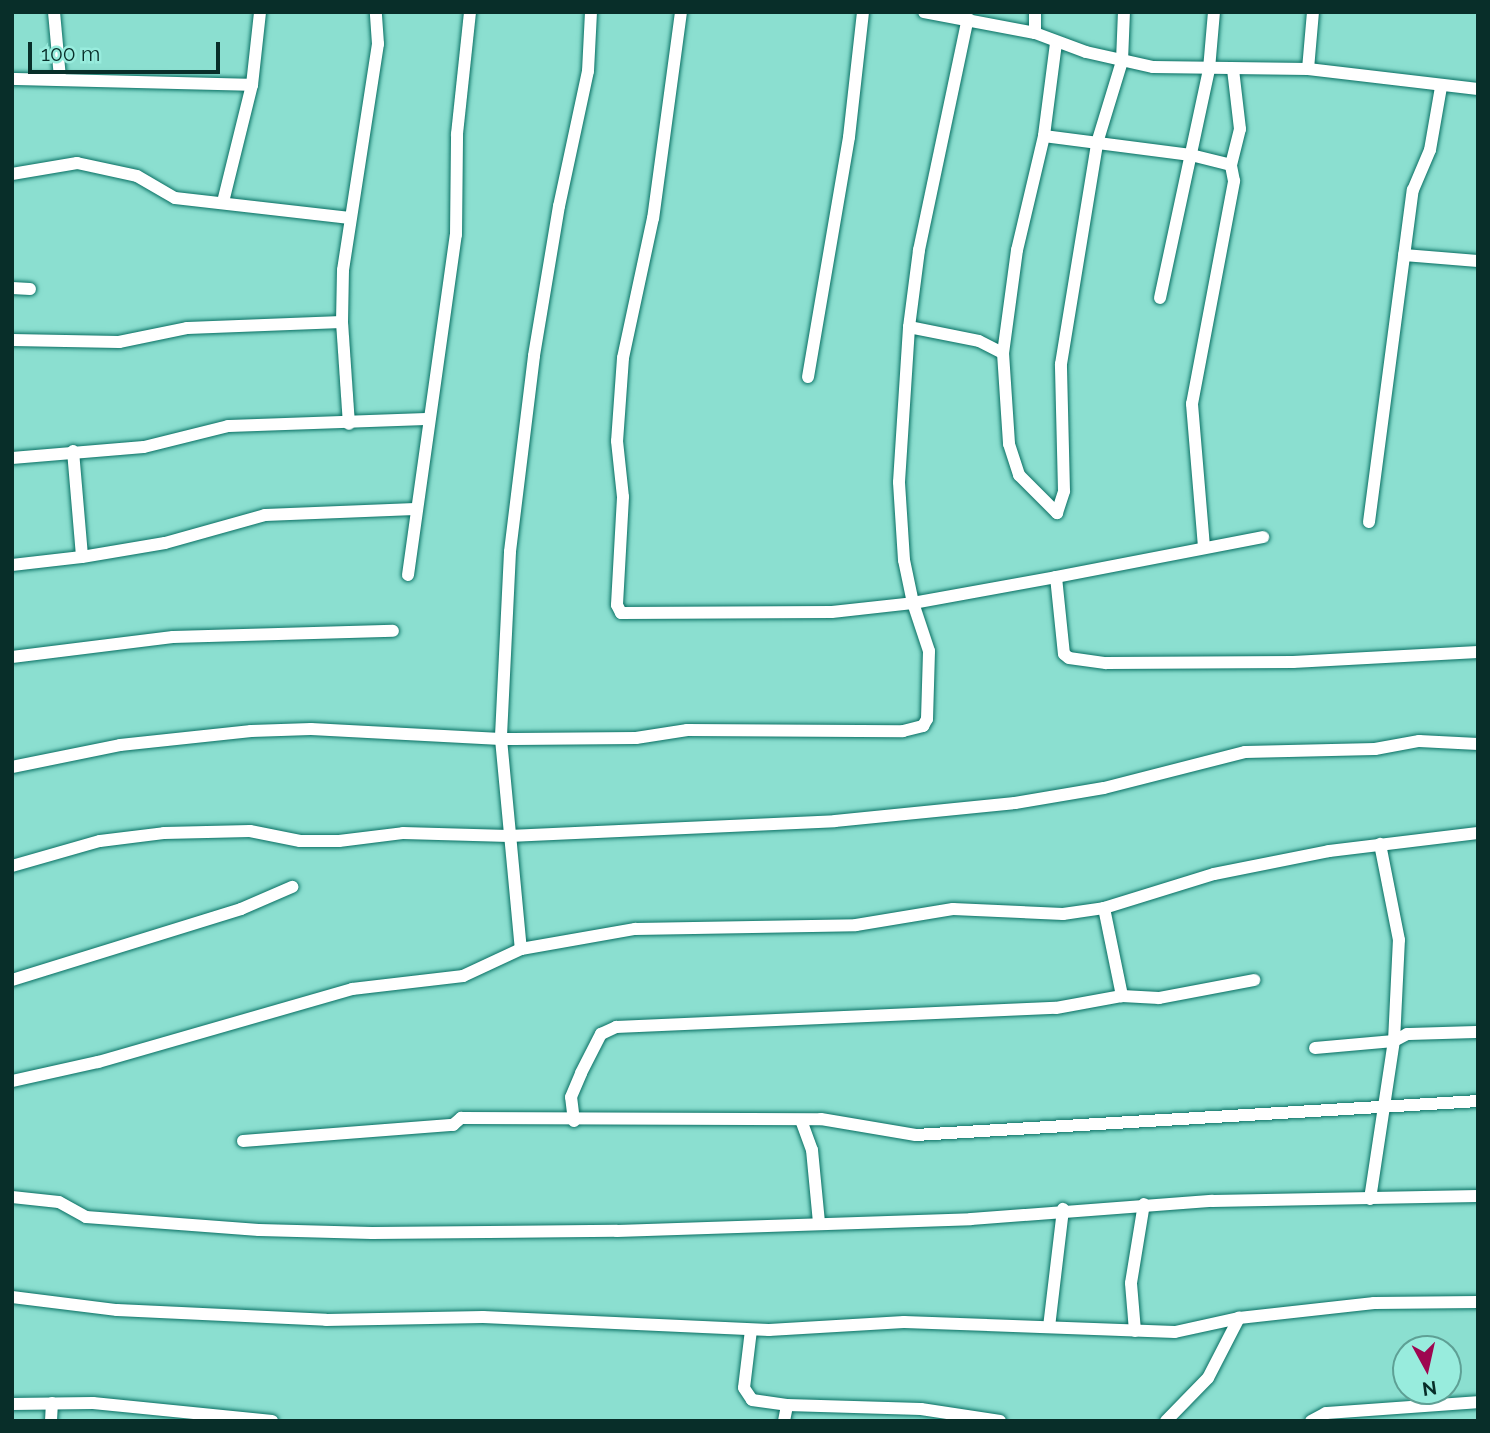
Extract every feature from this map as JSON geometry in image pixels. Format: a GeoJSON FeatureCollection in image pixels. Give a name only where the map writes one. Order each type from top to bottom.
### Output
{"type":"FeatureCollection","features":[{"type":"Feature","properties":{"kind":"street"},"geometry":{"type":"LineString","coordinates":[[54,12],[60,78]]}},
{"type":"Feature","properties":{"kind":"street"},"geometry":{"type":"LineString","coordinates":[[223,202],[252,85],[260,12]]}},
{"type":"Feature","properties":{"kind":"street"},"geometry":{"type":"LineString","coordinates":[[349,424],[342,322],[350,218],[378,44],[376,12]]}},
{"type":"Feature","properties":{"kind":"street"},"geometry":{"type":"LineString","coordinates":[[408,575],[427,419],[456,235],[457,134],[470,12]]}},
{"type":"Feature","properties":{"kind":"street"},"geometry":{"type":"LineString","coordinates":[[521,950],[501,739],[501,679],[515,494],[559,206],[588,71],[591,12]]}},
{"type":"Feature","properties":{"kind":"street"},"geometry":{"type":"LineString","coordinates":[[681,12],[653,218],[623,359],[617,441],[623,497],[617,610],[665,615],[832,612],[913,603],[1263,537]]}},
{"type":"Feature","properties":{"kind":"street"},"geometry":{"type":"LineString","coordinates":[[808,377],[847,150],[863,12]]}},
{"type":"Feature","properties":{"kind":"street"},"geometry":{"type":"LineString","coordinates":[[925,12],[968,18],[1035,33],[1056,43],[1122,61],[1209,69],[1308,69],[1441,87],[1478,89]]}},
{"type":"Feature","properties":{"kind":"street"},"geometry":{"type":"LineString","coordinates":[[1034,12],[1035,33]]}},
{"type":"Feature","properties":{"kind":"street"},"geometry":{"type":"LineString","coordinates":[[1056,43],[1044,136],[1017,250],[1003,353],[1009,444],[1019,475],[1056,513],[1065,491],[1061,364],[1097,143],[1122,61],[1124,12]]}},
{"type":"Feature","properties":{"kind":"street"},"geometry":{"type":"LineString","coordinates":[[1160,298],[1209,69],[1214,12]]}},
{"type":"Feature","properties":{"kind":"street"},"geometry":{"type":"LineString","coordinates":[[1308,69],[1313,12]]}},
{"type":"Feature","properties":{"kind":"street"},"geometry":{"type":"LineString","coordinates":[[12,767],[120,745],[251,731],[311,729],[501,739],[636,738],[687,730],[903,731],[923,726],[929,651],[913,603],[904,560],[899,482],[909,327],[919,250],[968,18]]}},
{"type":"Feature","properties":{"kind":"street"},"geometry":{"type":"LineString","coordinates":[[1204,547],[1192,404],[1234,181],[1231,165],[1240,130],[1233,69]]}},
{"type":"Feature","properties":{"kind":"street"},"geometry":{"type":"LineString","coordinates":[[12,79],[60,78],[252,85]]}},
{"type":"Feature","properties":{"kind":"street"},"geometry":{"type":"LineString","coordinates":[[1370,522],[1413,190],[1430,150],[1441,87]]}},
{"type":"Feature","properties":{"kind":"street"},"geometry":{"type":"LineString","coordinates":[[1044,136],[1191,155],[1231,165]]}},
{"type":"Feature","properties":{"kind":"street"},"geometry":{"type":"LineString","coordinates":[[12,174],[77,163],[137,176],[175,198],[350,218]]}},
{"type":"Feature","properties":{"kind":"street"},"geometry":{"type":"LineString","coordinates":[[1404,255],[1478,261]]}},
{"type":"Feature","properties":{"kind":"street"},"geometry":{"type":"LineString","coordinates":[[12,288],[30,289]]}},
{"type":"Feature","properties":{"kind":"street"},"geometry":{"type":"LineString","coordinates":[[12,340],[119,342],[187,328],[342,322]]}},
{"type":"Feature","properties":{"kind":"street"},"geometry":{"type":"LineString","coordinates":[[909,327],[979,341],[1003,353]]}},
{"type":"Feature","properties":{"kind":"street"},"geometry":{"type":"LineString","coordinates":[[12,458],[167,443],[228,426],[349,424],[427,419]]}},
{"type":"Feature","properties":{"kind":"street"},"geometry":{"type":"LineString","coordinates":[[73,451],[82,557]]}},
{"type":"Feature","properties":{"kind":"street"},"geometry":{"type":"LineString","coordinates":[[12,565],[165,543],[265,515],[415,509]]}},
{"type":"Feature","properties":{"kind":"street"},"geometry":{"type":"LineString","coordinates":[[1056,577],[1064,654],[1069,658],[1106,663],[1293,662],[1478,652]]}},
{"type":"Feature","properties":{"kind":"street"},"geometry":{"type":"LineString","coordinates":[[12,657],[173,637],[393,631]]}},
{"type":"Feature","properties":{"kind":"street"},"geometry":{"type":"LineString","coordinates":[[12,866],[100,841],[164,833],[250,831],[300,841],[403,833],[509,836],[835,821],[1015,803],[1104,788],[1245,751],[1375,749],[1419,741],[1478,744]]}},
{"type":"Feature","properties":{"kind":"street"},"geometry":{"type":"LineString","coordinates":[[12,1081],[99,1062],[352,989],[463,976],[521,950],[625,930],[856,925],[953,909],[1063,914],[1104,908],[1214,874],[1380,844],[1478,833]]}},
{"type":"Feature","properties":{"kind":"street"},"geometry":{"type":"LineString","coordinates":[[1370,1199],[1380,1158],[1384,1104],[1394,1041],[1399,940],[1380,844]]}},
{"type":"Feature","properties":{"kind":"street"},"geometry":{"type":"LineString","coordinates":[[12,980],[241,909],[292,887]]}},
{"type":"Feature","properties":{"kind":"street"},"geometry":{"type":"LineString","coordinates":[[1104,908],[1122,996]]}},
{"type":"Feature","properties":{"kind":"street"},"geometry":{"type":"LineString","coordinates":[[574,1121],[571,1097],[581,1073],[601,1034],[616,1027],[1056,1008],[1122,996],[1159,998],[1254,980]]}},
{"type":"Feature","properties":{"kind":"street"},"geometry":{"type":"LineString","coordinates":[[1315,1048],[1394,1041],[1407,1034],[1478,1032]]}},
{"type":"Feature","properties":{"kind":"street"},"geometry":{"type":"LineString","coordinates":[[243,1141],[453,1125],[461,1118],[574,1121],[842,1121],[915,1135],[1384,1104],[1478,1101]]}},
{"type":"Feature","properties":{"kind":"street"},"geometry":{"type":"LineString","coordinates":[[801,1120],[812,1150],[819,1223]]}},
{"type":"Feature","properties":{"kind":"street"},"geometry":{"type":"LineString","coordinates":[[12,1198],[58,1202],[86,1217],[259,1230],[617,1231],[971,1219],[1144,1204],[1478,1196]]}},
{"type":"Feature","properties":{"kind":"street"},"geometry":{"type":"LineString","coordinates":[[1135,1331],[1131,1283],[1144,1204]]}},
{"type":"Feature","properties":{"kind":"street"},"geometry":{"type":"LineString","coordinates":[[1049,1327],[1063,1209]]}},
{"type":"Feature","properties":{"kind":"street"},"geometry":{"type":"LineString","coordinates":[[12,1297],[117,1310],[326,1320],[482,1317],[751,1330],[904,1322],[1175,1332],[1239,1318],[1428,1299],[1478,1302]]}},
{"type":"Feature","properties":{"kind":"street"},"geometry":{"type":"LineString","coordinates":[[1166,1421],[1208,1378],[1239,1318]]}},
{"type":"Feature","properties":{"kind":"street"},"geometry":{"type":"LineString","coordinates":[[751,1330],[746,1395],[787,1405],[873,1405],[1000,1421]]}},
{"type":"Feature","properties":{"kind":"street"},"geometry":{"type":"LineString","coordinates":[[1311,1421],[1326,1413],[1478,1402]]}},
{"type":"Feature","properties":{"kind":"street"},"geometry":{"type":"LineString","coordinates":[[51,1421],[52,1403]]}},
{"type":"Feature","properties":{"kind":"street"},"geometry":{"type":"LineString","coordinates":[[12,1404],[52,1403],[272,1421]]}},
{"type":"Feature","properties":{"kind":"street"},"geometry":{"type":"LineString","coordinates":[[785,1421],[787,1405]]}}]}
